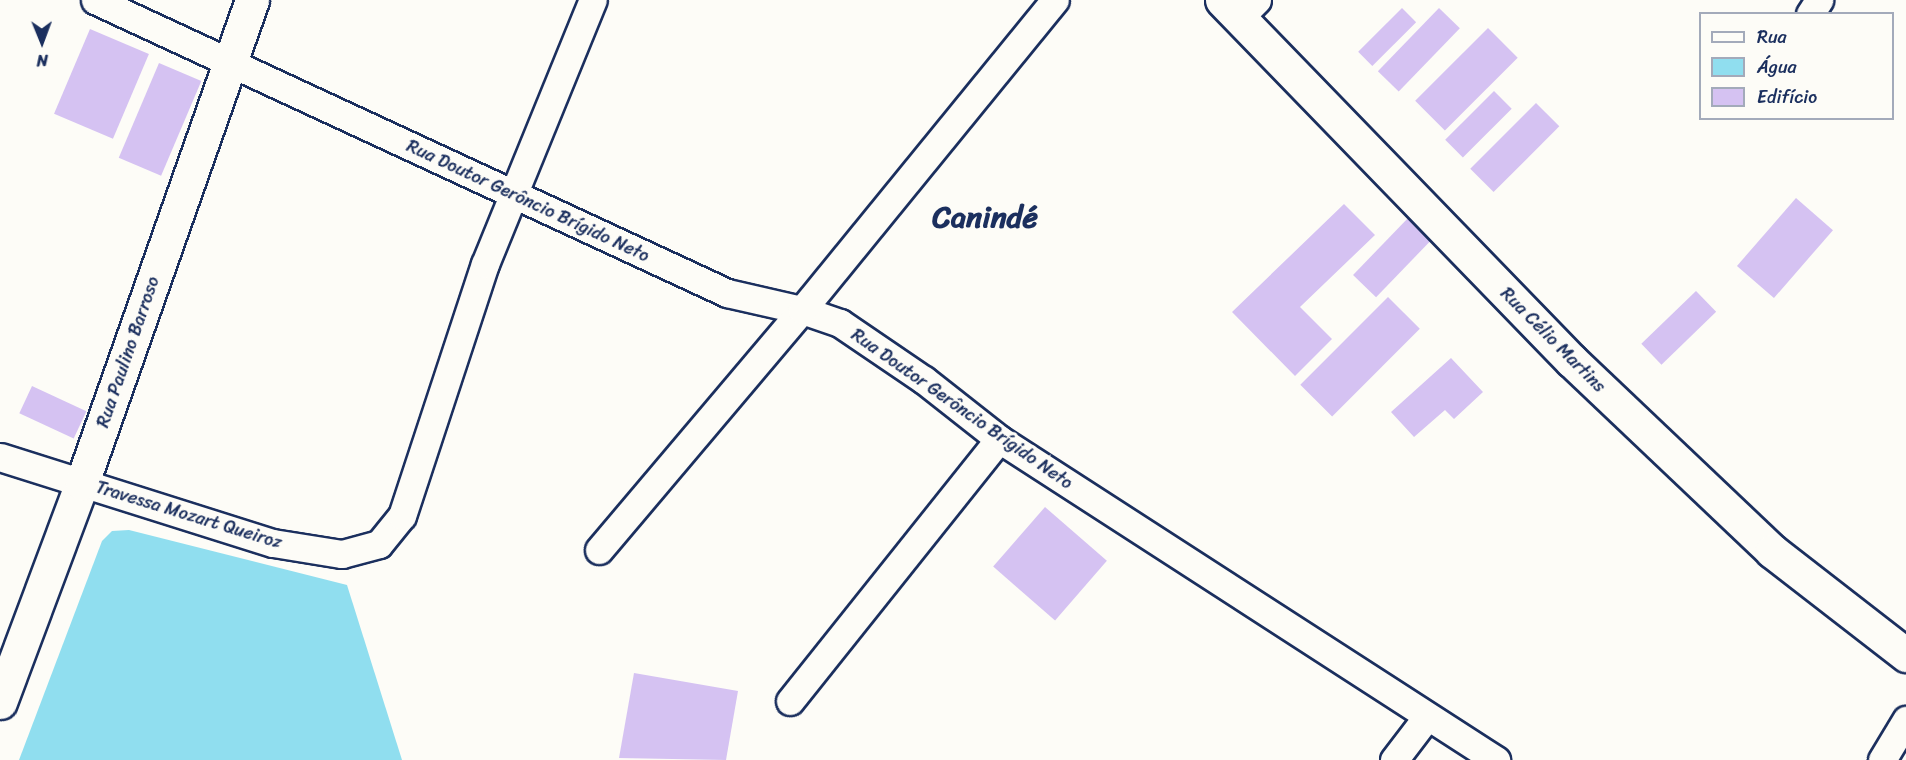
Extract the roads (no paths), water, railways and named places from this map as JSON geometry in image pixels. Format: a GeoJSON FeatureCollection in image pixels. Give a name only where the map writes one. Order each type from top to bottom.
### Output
{"type":"FeatureCollection","features":[{"type":"Feature","properties":{"kind":"street","name":"Rua Doutor Gerôncio Brígido Neto"},"geometry":{"type":"LineString","coordinates":[[95,0],[727,293],[802,310],[840,323],[884,351],[999,439],[1426,718],[1496,760]]}},
{"type":"Feature","properties":{"kind":"street","name":"Rua Paulino Barroso"},"geometry":{"type":"LineString","coordinates":[[0,702],[82,483],[252,0]]}},
{"type":"Feature","properties":{"kind":"street"},"geometry":{"type":"LineString","coordinates":[[513,193],[593,0]]}},
{"type":"Feature","properties":{"kind":"street"},"geometry":{"type":"LineString","coordinates":[[599,550],[802,310],[1055,0]]}},
{"type":"Feature","properties":{"kind":"street","name":"Rua Célio Martins"},"geometry":{"type":"LineString","coordinates":[[1240,6],[1572,361],[1772,551],[1906,655]]}},
{"type":"Feature","properties":{"kind":"street","name":"Travessa Mozart Queiroz"},"geometry":{"type":"LineString","coordinates":[[0,457],[273,543],[342,554],[364,551],[379,544],[402,516],[485,264],[513,193]]}},
{"type":"Feature","properties":{"kind":"street"},"geometry":{"type":"LineString","coordinates":[[790,701],[999,439]]}},
{"type":"Feature","properties":{"kind":"street"},"geometry":{"type":"LineString","coordinates":[[1394,760],[1426,718]]}},
{"type":"Feature","properties":{"kind":"street"},"geometry":{"type":"LineString","coordinates":[[1882,760],[1906,720]]}},
{"type":"Feature","properties":{"kind":"water"},"geometry":{"type":"Polygon","coordinates":[[[129,530],[347,585],[402,760],[19,760],[102,541],[112,531],[129,530]]]}},
{"type":"Feature","properties":{"kind":"district","name":"Canindé"},"geometry":{"type":"Point","coordinates":[985,217]}}]}
